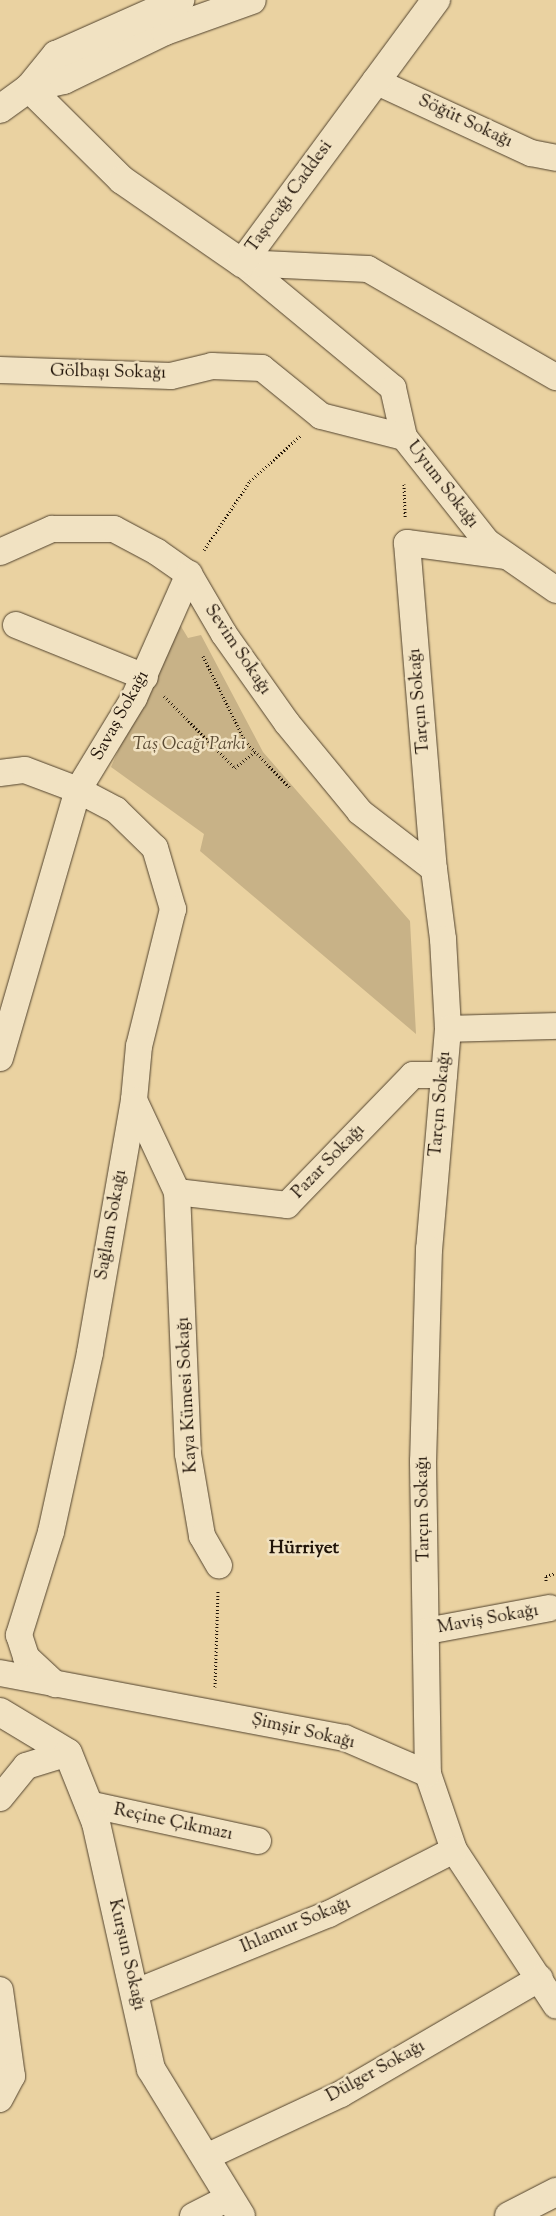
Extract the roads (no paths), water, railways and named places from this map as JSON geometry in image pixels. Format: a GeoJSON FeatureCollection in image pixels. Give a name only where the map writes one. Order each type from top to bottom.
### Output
{"type":"FeatureCollection","features":[{"type":"Feature","properties":{"kind":"street"},"geometry":{"type":"LineString","coordinates":[[0,109],[29,88],[56,55],[148,5],[180,0]]}},
{"type":"Feature","properties":{"kind":"street"},"geometry":{"type":"LineString","coordinates":[[29,88],[64,80],[165,31],[252,0]]}},
{"type":"Feature","properties":{"kind":"street","name":"Taşocağı Caddesi"},"geometry":{"type":"LineString","coordinates":[[29,88],[122,180],[242,264],[436,0]]}},
{"type":"Feature","properties":{"kind":"street","name":"Söğüt Sokağı"},"geometry":{"type":"LineString","coordinates":[[375,81],[531,153],[556,158]]}},
{"type":"Feature","properties":{"kind":"street"},"geometry":{"type":"LineString","coordinates":[[242,264],[368,269],[556,377]]}},
{"type":"Feature","properties":{"kind":"street","name":"Uyum Sokağı"},"geometry":{"type":"LineString","coordinates":[[242,264],[393,388],[404,437],[487,542],[556,590]]}},
{"type":"Feature","properties":{"kind":"street","name":"Gölbaşı Sokağı"},"geometry":{"type":"LineString","coordinates":[[0,370],[171,376],[212,366],[262,368],[321,416],[404,437]]}},
{"type":"Feature","properties":{"kind":"street","name":"Sevim Sokağı"},"geometry":{"type":"LineString","coordinates":[[0,552],[52,529],[114,529],[157,552],[189,574],[224,634],[281,715],[360,812],[434,869]]}},
{"type":"Feature","properties":{"kind":"street","name":"Tarçın Sokağı"},"geometry":{"type":"LineString","coordinates":[[428,1774],[423,1461],[429,1248],[448,1029],[443,938],[434,869],[407,543],[506,556]]}},
{"type":"Feature","properties":{"kind":"street","name":"Savaş Sokağı"},"geometry":{"type":"LineString","coordinates":[[0,1058],[78,790],[145,676],[189,574]]}},
{"type":"Feature","properties":{"kind":"street"},"geometry":{"type":"LineString","coordinates":[[16,625],[145,676]]}},
{"type":"Feature","properties":{"kind":"street","name":"Sağlam Sokağı"},"geometry":{"type":"LineString","coordinates":[[0,773],[25,770],[78,790],[116,810],[155,848],[173,909],[139,1046],[134,1100],[88,1362],[51,1532],[9,1640],[55,1684]]}},
{"type":"Feature","properties":{"kind":"street"},"geometry":{"type":"LineString","coordinates":[[448,1029],[556,1026]]}},
{"type":"Feature","properties":{"kind":"street","name":"Pazar Sokağı"},"geometry":{"type":"LineString","coordinates":[[177,1192],[288,1205],[413,1075],[444,1075]]}},
{"type":"Feature","properties":{"kind":"street"},"geometry":{"type":"LineString","coordinates":[[134,1100],[177,1192]]}},
{"type":"Feature","properties":{"kind":"street","name":"Kaya Kümesi Sokağı"},"geometry":{"type":"LineString","coordinates":[[177,1192],[188,1454],[202,1536],[219,1565]]}},
{"type":"Feature","properties":{"kind":"street","name":"Maviş Sokağı"},"geometry":{"type":"LineString","coordinates":[[426,1631],[550,1608]]}},
{"type":"Feature","properties":{"kind":"street","name":"Şimşir Sokağı"},"geometry":{"type":"LineString","coordinates":[[0,1673],[345,1738],[428,1774]]}},
{"type":"Feature","properties":{"kind":"street"},"geometry":{"type":"LineString","coordinates":[[0,1712],[68,1753]]}},
{"type":"Feature","properties":{"kind":"street"},"geometry":{"type":"LineString","coordinates":[[0,1798],[26,1766],[68,1753]]}},
{"type":"Feature","properties":{"kind":"street","name":"Kurşun Sokağı"},"geometry":{"type":"LineString","coordinates":[[68,1753],[96,1824],[151,2069],[235,2207]]}},
{"type":"Feature","properties":{"kind":"street"},"geometry":{"type":"LineString","coordinates":[[428,1774],[454,1850],[556,2005]]}},
{"type":"Feature","properties":{"kind":"street","name":"Reçine Çıkmazı"},"geometry":{"type":"LineString","coordinates":[[88,1804],[258,1842]]}},
{"type":"Feature","properties":{"kind":"street","name":"Ihlamur Sokağı"},"geometry":{"type":"LineString","coordinates":[[134,1993],[329,1914],[454,1850]]}},
{"type":"Feature","properties":{"kind":"street","name":"Dülger Sokağı"},"geometry":{"type":"LineString","coordinates":[[206,2157],[341,2094],[540,1978]]}},
{"type":"Feature","properties":{"kind":"street"},"geometry":{"type":"LineString","coordinates":[[0,1990],[12,2076],[0,2099]]}},
{"type":"Feature","properties":{"kind":"street"},"geometry":{"type":"LineString","coordinates":[[509,2216],[556,2192]]}},
{"type":"Feature","properties":{"kind":"street"},"geometry":{"type":"LineString","coordinates":[[193,2216],[235,2207]]}},
{"type":"Feature","properties":{"kind":"district","name":"Hürriyet"},"geometry":{"type":"Point","coordinates":[304,1549]}},
{"type":"Feature","properties":{"kind":"park label","name":"Taş Ocağı Parkı"},"geometry":{"type":"Point","coordinates":[189,745]}}]}
